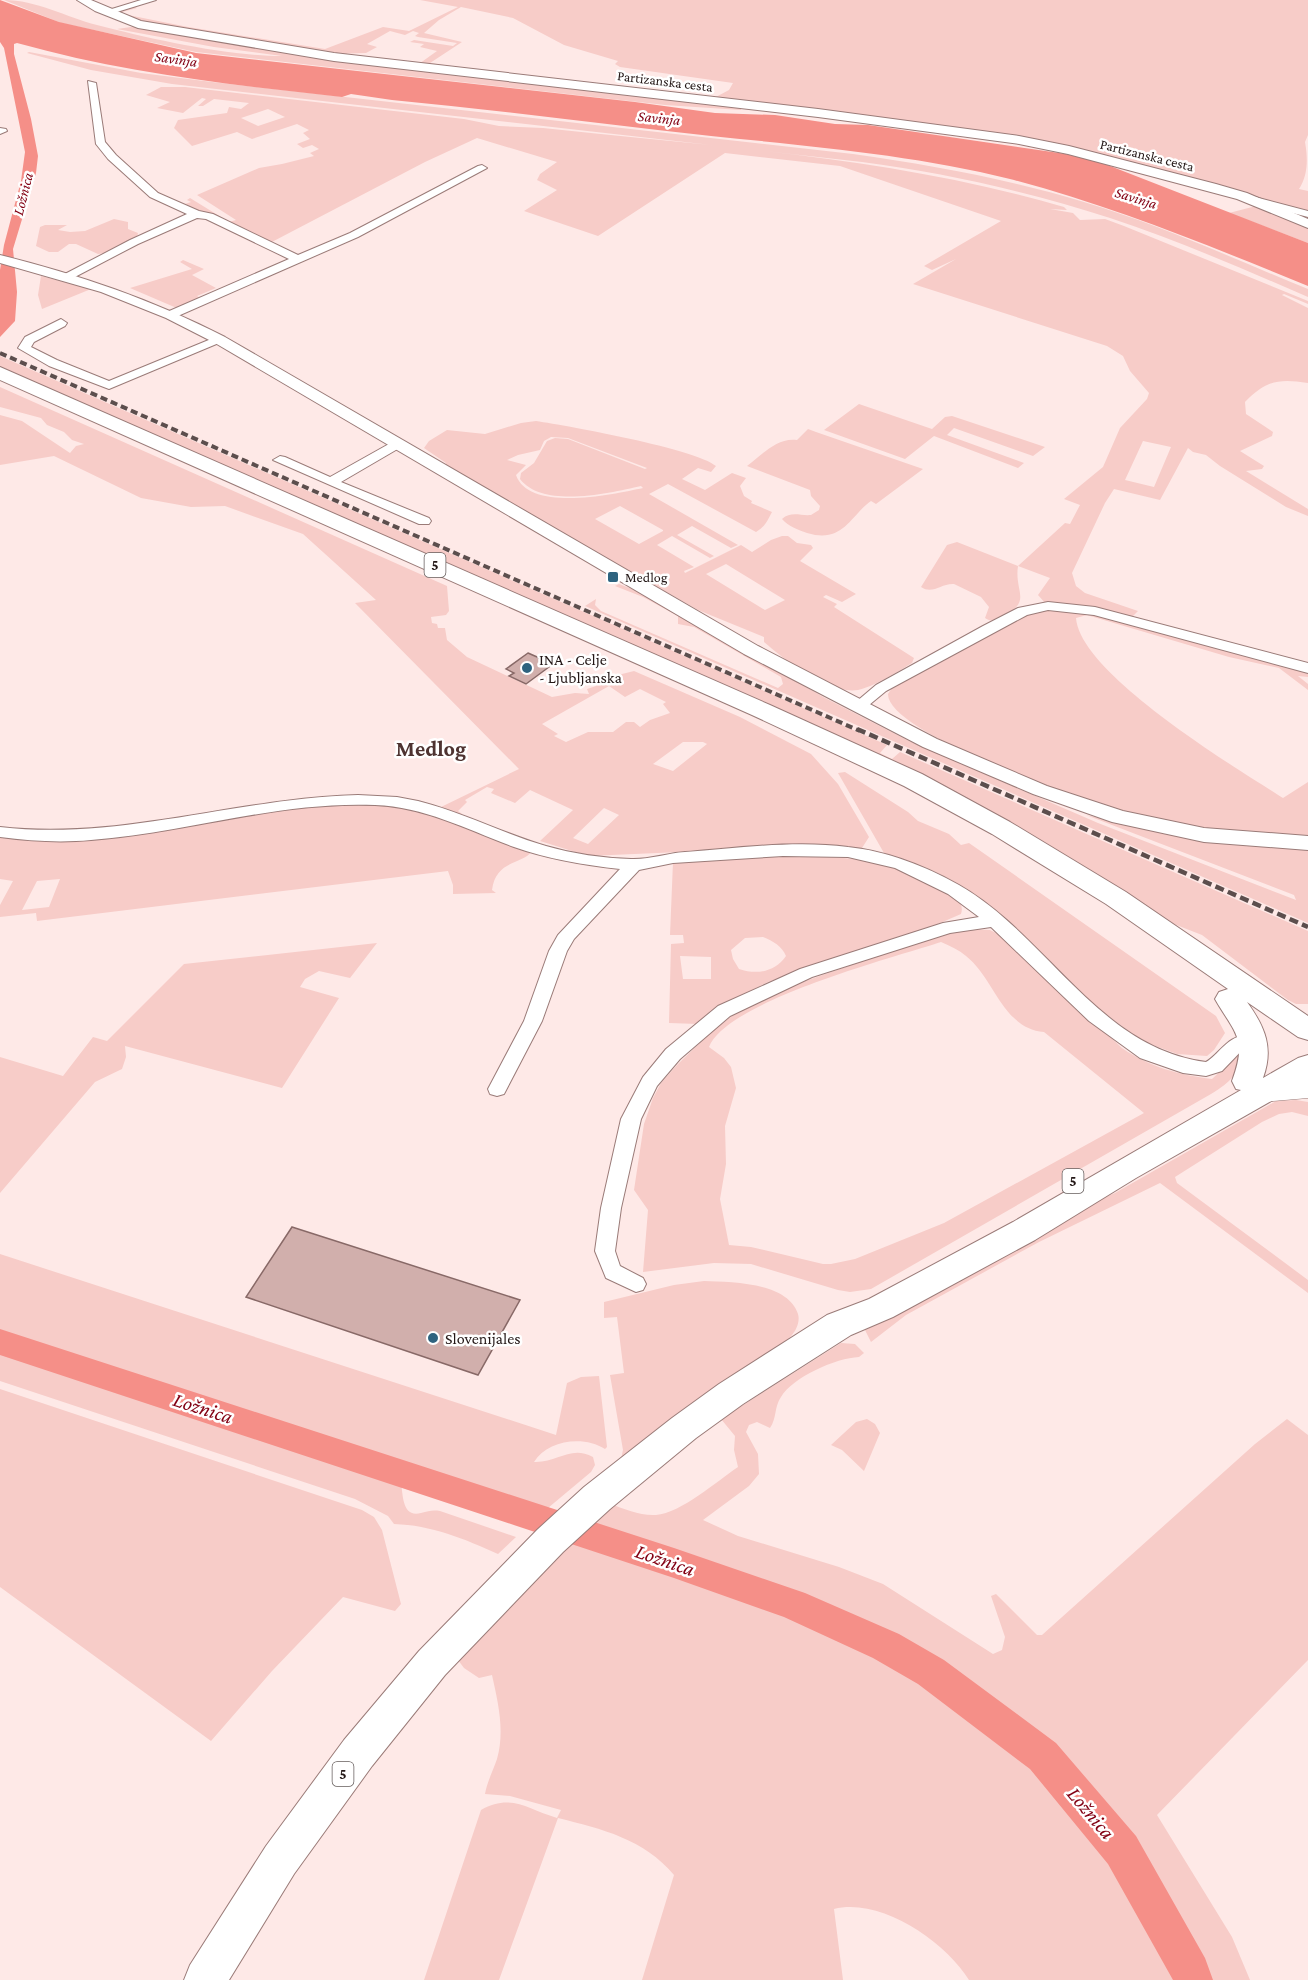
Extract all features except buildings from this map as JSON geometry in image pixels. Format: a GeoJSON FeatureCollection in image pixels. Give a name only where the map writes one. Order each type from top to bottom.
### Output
{"type":"FeatureCollection","features":[{"type":"Feature","properties":{"kind":"main road","name":"5"},"geometry":{"type":"LineString","coordinates":[[0,373],[868,759],[933,791],[1048,856],[1180,941],[1307,1049]]}},
{"type":"Feature","properties":{"kind":"main road","name":"5"},"geometry":{"type":"LineString","coordinates":[[868,759],[893,778],[1163,952],[1229,999],[1307,1049]]}},
{"type":"Feature","properties":{"kind":"main road"},"geometry":{"type":"LineString","coordinates":[[1229,999],[1245,1019],[1255,1042],[1254,1087],[1308,1088]]}},
{"type":"Feature","properties":{"kind":"main road","name":"5"},"geometry":{"type":"LineString","coordinates":[[205,1980],[280,1860],[358,1753],[432,1663],[504,1587],[597,1498],[684,1428],[731,1394],[848,1319],[881,1308],[1077,1201],[1254,1087],[1307,1049]]}},
{"type":"Feature","properties":{"kind":"street","name":"Partizanska cesta"},"geometry":{"type":"LineString","coordinates":[[83,0],[107,12],[147,26],[334,57],[808,112],[1019,140],[1163,174],[1308,214]]}},
{"type":"Feature","properties":{"kind":"street"},"geometry":{"type":"LineString","coordinates":[[107,12],[133,2],[151,0]]}},
{"type":"Feature","properties":{"kind":"street"},"geometry":{"type":"LineString","coordinates":[[91,83],[100,142],[112,157],[153,195],[196,214],[209,216],[299,260]]}},
{"type":"Feature","properties":{"kind":"street"},"geometry":{"type":"LineString","coordinates":[[171,315],[299,260],[409,208],[482,168]]}},
{"type":"Feature","properties":{"kind":"street","name":"Partizanska cesta"},"geometry":{"type":"LineString","coordinates":[[1244,197],[1308,224]]}},
{"type":"Feature","properties":{"kind":"street"},"geometry":{"type":"LineString","coordinates":[[67,277],[134,242],[196,214]]}},
{"type":"Feature","properties":{"kind":"street"},"geometry":{"type":"LineString","coordinates":[[0,259],[106,289],[171,315],[220,340],[633,583],[858,707],[986,768],[1101,812],[1186,832],[1308,843]]}},
{"type":"Feature","properties":{"kind":"street"},"geometry":{"type":"LineString","coordinates":[[61,323],[29,340],[24,348],[53,363],[109,385],[220,340]]}},
{"type":"Feature","properties":{"kind":"street"},"geometry":{"type":"LineString","coordinates":[[332,482],[396,444]]}},
{"type":"Feature","properties":{"kind":"street"},"geometry":{"type":"LineString","coordinates":[[280,460],[424,521]]}},
{"type":"Feature","properties":{"kind":"street"},"geometry":{"type":"LineString","coordinates":[[858,707],[881,688],[996,625],[1023,611],[1048,606],[1095,611],[1308,668]]}},
{"type":"Feature","properties":{"kind":"street"},"geometry":{"type":"LineString","coordinates":[[0,832],[55,838],[100,836],[252,809],[333,801],[378,800],[410,804],[539,850],[578,860],[634,865],[673,858],[783,851],[848,852],[900,864],[954,890],[995,921],[1095,1016],[1147,1053],[1183,1066],[1206,1069],[1215,1066],[1241,1042]]}},
{"type":"Feature","properties":{"kind":"street"},"geometry":{"type":"LineString","coordinates":[[497,1089],[533,1021],[558,951],[567,935],[634,865]]}},
{"type":"Feature","properties":{"kind":"street"},"geometry":{"type":"LineString","coordinates":[[636,1284],[613,1272],[608,1262],[605,1251],[611,1208],[631,1119],[650,1082],[674,1054],[724,1011],[806,973],[949,927],[995,921]]}},
{"type":"Feature","properties":{"kind":"shaded area"},"geometry":{"type":"Polygon","coordinates":[[[4,0],[28,3],[85,22],[118,30],[214,50],[282,56],[214,47],[117,29],[138,26],[691,101],[691,103],[741,108],[741,110],[665,105],[196,52],[61,23],[4,0]]]}},
{"type":"Feature","properties":{"kind":"shaded area"},"geometry":{"type":"Polygon","coordinates":[[[420,0],[1308,0],[1308,135],[1305,142],[1307,161],[1306,172],[1299,189],[1308,191],[1308,222],[1270,206],[1071,149],[714,98],[729,90],[733,83],[620,67],[615,64],[618,61],[564,45],[513,18],[461,7],[439,20],[424,33],[462,42],[430,63],[536,78],[416,66],[437,51],[420,47],[424,44],[410,42],[414,40],[453,46],[457,43],[418,37],[415,36],[419,33],[413,31],[405,35],[390,31],[367,44],[377,47],[366,53],[329,54],[143,22],[114,12],[135,7],[137,8],[118,13],[325,49],[383,27],[409,31],[458,7],[420,0]]]}},
{"type":"Feature","properties":{"kind":"shaded area"},"geometry":{"type":"Polygon","coordinates":[[[27,53],[141,73],[853,154],[940,168],[1027,186],[1113,211],[1308,289],[1308,297],[1185,245],[1110,218],[1049,200],[956,178],[862,162],[172,84],[91,70],[27,53]]]}},
{"type":"Feature","properties":{"kind":"shaded area"},"geometry":{"type":"Polygon","coordinates":[[[161,87],[185,87],[464,119],[499,126],[543,128],[805,156],[936,176],[1064,207],[1067,210],[1050,209],[1073,213],[1080,220],[1105,219],[1308,301],[1308,304],[1282,295],[1308,308],[1308,383],[1280,381],[1266,385],[1245,402],[1246,414],[1273,432],[1272,436],[1240,451],[1264,466],[1262,469],[1246,471],[1308,509],[1308,516],[1286,507],[1206,455],[1193,452],[1188,448],[1160,500],[1114,489],[1072,573],[1076,586],[1085,593],[1138,611],[1132,617],[1088,606],[1046,604],[1038,595],[1050,578],[1018,566],[1065,523],[1070,524],[1080,505],[1064,499],[1103,467],[1120,428],[1147,399],[1149,393],[1130,371],[1123,356],[1107,346],[913,284],[956,259],[932,270],[924,266],[1001,221],[840,166],[725,153],[598,236],[524,211],[557,190],[537,180],[540,174],[557,162],[477,138],[425,162],[268,244],[185,204],[191,202],[187,200],[190,198],[229,222],[236,220],[197,195],[259,168],[314,156],[310,153],[319,149],[312,145],[303,148],[297,144],[310,139],[303,133],[309,130],[297,124],[252,139],[237,132],[192,146],[174,128],[178,120],[227,113],[229,107],[241,109],[249,103],[214,99],[203,106],[198,106],[206,99],[202,98],[183,113],[157,108],[170,102],[146,95],[161,87]],[[268,109],[241,118],[258,126],[285,117],[268,109]],[[1143,441],[1125,480],[1154,487],[1171,447],[1143,441]]]}},
{"type":"Feature","properties":{"kind":"shaded area"},"geometry":{"type":"Polygon","coordinates":[[[1260,205],[1308,225],[1308,243],[1229,213],[1260,205]]]}},
{"type":"Feature","properties":{"kind":"shaded area"},"geometry":{"type":"Polygon","coordinates":[[[114,219],[128,222],[128,229],[138,233],[137,237],[105,253],[98,254],[76,244],[69,244],[58,252],[49,252],[36,246],[40,227],[45,225],[67,225],[58,230],[85,231],[114,219]]]}},
{"type":"Feature","properties":{"kind":"shaded area"},"geometry":{"type":"Polygon","coordinates":[[[183,260],[204,269],[192,275],[216,288],[197,296],[202,299],[179,309],[130,288],[192,269],[180,262],[183,260]]]}},
{"type":"Feature","properties":{"kind":"shaded area"},"geometry":{"type":"Polygon","coordinates":[[[41,276],[91,289],[42,309],[38,295],[41,276]]]}},
{"type":"Feature","properties":{"kind":"shaded area"},"geometry":{"type":"Polygon","coordinates":[[[0,356],[887,745],[880,753],[892,759],[900,752],[1308,931],[1308,1004],[1296,1004],[1288,1000],[1202,935],[1161,919],[1043,845],[0,367],[0,356]]]}},
{"type":"Feature","properties":{"kind":"shaded area"},"geometry":{"type":"Polygon","coordinates":[[[0,387],[447,586],[449,611],[446,615],[431,617],[432,623],[437,624],[438,628],[445,628],[447,640],[467,657],[552,697],[575,693],[589,694],[587,689],[596,686],[594,681],[634,671],[740,717],[811,754],[838,784],[869,837],[862,848],[853,849],[727,850],[588,856],[540,841],[573,810],[530,790],[515,803],[491,793],[494,789],[487,787],[465,800],[467,802],[458,811],[462,814],[459,816],[441,807],[519,769],[355,603],[376,600],[303,534],[225,506],[191,507],[141,498],[54,456],[0,465],[0,415],[22,421],[70,453],[76,446],[84,444],[72,440],[64,432],[47,425],[41,418],[0,407],[0,387]],[[609,686],[542,724],[558,734],[554,736],[566,742],[588,732],[613,732],[626,722],[634,722],[640,727],[650,720],[670,713],[663,704],[666,702],[640,689],[625,697],[609,686]],[[683,742],[653,764],[673,771],[707,744],[683,742]],[[604,808],[573,838],[588,844],[619,815],[604,808]]]}},
{"type":"Feature","properties":{"kind":"shaded area"},"geometry":{"type":"Polygon","coordinates":[[[859,404],[932,429],[945,417],[952,416],[1045,447],[1033,456],[954,428],[947,435],[1024,463],[1018,468],[934,436],[905,459],[824,430],[859,404]]]}},
{"type":"Feature","properties":{"kind":"shaded area"},"geometry":{"type":"Polygon","coordinates":[[[536,421],[602,433],[684,452],[704,459],[716,466],[711,472],[698,468],[682,479],[705,490],[732,473],[746,478],[740,486],[744,496],[752,501],[751,503],[772,512],[759,530],[756,532],[668,484],[649,494],[738,545],[731,548],[692,526],[677,535],[714,556],[710,558],[672,536],[657,545],[694,567],[684,571],[685,573],[741,545],[752,552],[771,540],[788,536],[797,543],[811,545],[813,548],[800,561],[856,594],[842,602],[826,595],[823,597],[837,604],[834,607],[914,658],[912,663],[858,690],[846,690],[821,682],[783,658],[764,642],[764,637],[698,610],[446,468],[446,463],[424,448],[429,441],[447,430],[485,434],[536,421]],[[551,437],[544,441],[540,450],[507,460],[526,465],[516,475],[524,487],[537,494],[574,498],[594,497],[643,488],[641,486],[595,495],[560,496],[544,494],[531,488],[520,479],[521,473],[534,463],[547,441],[555,438],[568,439],[647,468],[568,438],[551,437]],[[620,506],[595,519],[639,544],[663,531],[620,506]],[[726,564],[706,574],[765,610],[785,600],[726,564]]]}},
{"type":"Feature","properties":{"kind":"shaded area"},"geometry":{"type":"Polygon","coordinates":[[[808,429],[923,469],[876,504],[871,501],[838,532],[819,535],[804,532],[790,526],[782,519],[792,514],[811,515],[819,510],[820,506],[811,496],[810,490],[747,466],[776,444],[797,440],[808,429]]]}},
{"type":"Feature","properties":{"kind":"shaded area"},"geometry":{"type":"Polygon","coordinates":[[[957,542],[1018,566],[1020,600],[1012,611],[992,621],[985,618],[989,607],[981,597],[954,584],[929,590],[921,587],[947,545],[957,542]]]}},
{"type":"Feature","properties":{"kind":"shaded area"},"geometry":{"type":"Polygon","coordinates":[[[619,584],[648,595],[825,698],[909,741],[1098,823],[1296,900],[1294,895],[1086,815],[1178,836],[1308,850],[1308,923],[585,606],[596,599],[595,605],[601,611],[778,688],[783,684],[781,677],[694,627],[678,624],[678,616],[643,597],[615,586],[619,584]]]}},
{"type":"Feature","properties":{"kind":"shaded area"},"geometry":{"type":"Polygon","coordinates":[[[1053,609],[1072,609],[1114,619],[1308,672],[1308,677],[1298,676],[1308,684],[1308,690],[1279,668],[1229,657],[1087,615],[1076,618],[1084,641],[1103,666],[1163,718],[1198,743],[1283,798],[1308,782],[1308,837],[1186,825],[1123,812],[1046,786],[959,749],[922,729],[897,711],[888,694],[893,686],[1028,614],[1053,609]]]}},
{"type":"Feature","properties":{"kind":"shaded area"},"geometry":{"type":"Polygon","coordinates":[[[845,772],[908,812],[918,821],[949,834],[961,845],[969,843],[1216,1016],[1225,1033],[1214,1050],[1207,1056],[1177,1054],[1142,1041],[1096,1007],[1022,937],[972,895],[951,880],[929,869],[884,853],[838,773],[845,772]]]}},
{"type":"Feature","properties":{"kind":"shaded area"},"geometry":{"type":"Polygon","coordinates":[[[346,803],[413,807],[532,851],[499,873],[494,880],[492,890],[496,893],[453,894],[453,885],[448,871],[37,921],[36,913],[0,917],[0,905],[13,881],[0,879],[0,835],[84,841],[238,815],[346,803]],[[60,879],[37,881],[22,910],[49,907],[60,879]]]}},
{"type":"Feature","properties":{"kind":"shaded area"},"geometry":{"type":"Polygon","coordinates":[[[782,856],[847,858],[866,861],[923,879],[955,897],[962,910],[961,914],[931,927],[768,982],[725,1004],[698,1024],[669,1023],[671,944],[684,943],[683,935],[670,935],[673,862],[782,856]],[[763,937],[745,938],[731,950],[739,969],[752,972],[765,971],[777,966],[786,956],[777,944],[763,937]],[[680,956],[683,979],[711,979],[711,957],[680,956]]]}},
{"type":"Feature","properties":{"kind":"shaded area"},"geometry":{"type":"Polygon","coordinates":[[[952,930],[990,930],[1002,936],[1132,1055],[1177,1072],[1212,1079],[1243,1050],[1239,1066],[1229,1081],[1211,1094],[871,1289],[850,1292],[838,1290],[751,1264],[714,1263],[643,1272],[648,1210],[634,1190],[644,1124],[661,1083],[677,1065],[711,1032],[737,1012],[791,986],[952,930]],[[941,942],[851,970],[777,998],[746,1013],[722,1030],[709,1047],[724,1058],[731,1067],[736,1088],[725,1126],[726,1164],[720,1199],[729,1245],[751,1247],[823,1264],[855,1259],[944,1223],[1144,1113],[1044,1032],[1030,1029],[1018,1022],[1000,1001],[976,966],[963,954],[941,942]]]}},
{"type":"Feature","properties":{"kind":"shaded area"},"geometry":{"type":"Polygon","coordinates":[[[377,943],[350,978],[319,971],[305,979],[300,987],[339,998],[282,1088],[125,1046],[126,1057],[122,1069],[95,1082],[0,1193],[0,1057],[63,1076],[93,1037],[107,1041],[184,964],[377,943]]]}},
{"type":"Feature","properties":{"kind":"shaded area"},"geometry":{"type":"Polygon","coordinates":[[[1276,1101],[1308,1102],[1308,1116],[1292,1112],[1279,1114],[1262,1122],[1175,1177],[1177,1183],[1308,1280],[1308,1293],[1160,1183],[1039,1242],[906,1315],[871,1342],[864,1328],[1063,1215],[1115,1193],[1276,1101]]]}},
{"type":"Feature","properties":{"kind":"shaded area"},"geometry":{"type":"Polygon","coordinates":[[[0,1254],[556,1435],[567,1383],[581,1377],[599,1376],[607,1447],[605,1449],[587,1442],[566,1442],[540,1455],[534,1462],[577,1453],[593,1457],[595,1465],[591,1472],[542,1513],[0,1331],[0,1254]]]}},
{"type":"Feature","properties":{"kind":"shaded area"},"geometry":{"type":"Polygon","coordinates":[[[704,1281],[743,1283],[783,1295],[792,1303],[798,1314],[797,1328],[777,1349],[714,1389],[620,1463],[623,1450],[610,1375],[624,1373],[617,1317],[604,1318],[604,1302],[674,1285],[704,1281]]]}},
{"type":"Feature","properties":{"kind":"shaded area"},"geometry":{"type":"Polygon","coordinates":[[[841,1343],[855,1344],[864,1353],[859,1357],[827,1365],[795,1382],[779,1401],[770,1428],[757,1422],[749,1425],[746,1432],[758,1454],[759,1474],[749,1486],[703,1520],[738,1536],[839,1567],[883,1584],[993,1654],[1002,1650],[1005,1637],[991,1596],[996,1594],[1037,1635],[1042,1635],[1255,1444],[1287,1419],[1308,1435],[1308,1660],[1157,1815],[1232,1937],[1250,1980],[1200,1980],[1184,1942],[1152,1887],[1089,1802],[1032,1740],[1001,1712],[934,1662],[898,1640],[832,1608],[586,1523],[610,1504],[644,1514],[666,1513],[687,1503],[709,1488],[738,1467],[734,1450],[735,1436],[721,1419],[841,1343]]]}},
{"type":"Feature","properties":{"kind":"shaded area"},"geometry":{"type":"Polygon","coordinates":[[[0,1347],[401,1482],[407,1509],[415,1514],[440,1511],[516,1537],[498,1554],[434,1530],[394,1524],[388,1516],[355,1499],[0,1381],[0,1347]]]}},
{"type":"Feature","properties":{"kind":"shaded area"},"geometry":{"type":"Polygon","coordinates":[[[0,1389],[362,1510],[374,1517],[382,1530],[401,1604],[395,1611],[343,1597],[272,1671],[211,1741],[0,1587],[0,1389]]]}},
{"type":"Feature","properties":{"kind":"shaded area"},"geometry":{"type":"Polygon","coordinates":[[[867,1419],[875,1424],[880,1433],[864,1471],[842,1450],[831,1445],[856,1422],[867,1419]]]}},
{"type":"Feature","properties":{"kind":"shaded area"},"geometry":{"type":"Polygon","coordinates":[[[570,1537],[821,1621],[849,1633],[912,1668],[972,1709],[1026,1757],[1074,1812],[1126,1889],[1172,1970],[1175,1980],[969,1980],[944,1951],[910,1925],[891,1916],[852,1907],[834,1909],[843,1980],[642,1980],[674,1875],[649,1852],[636,1844],[606,1831],[558,1818],[499,1980],[424,1980],[481,1810],[492,1805],[510,1803],[557,1818],[561,1810],[510,1796],[485,1794],[497,1759],[500,1738],[500,1717],[492,1675],[479,1678],[464,1668],[455,1656],[570,1537]]]}},
{"type":"Feature","properties":{"kind":"water","name":"Savinja"},"geometry":{"type":"Polygon","coordinates":[[[0,0],[59,22],[196,53],[715,113],[775,115],[835,124],[868,125],[1066,154],[1105,164],[1308,243],[1308,286],[1086,201],[1010,179],[937,164],[824,148],[351,94],[342,97],[219,83],[97,62],[17,43],[14,44],[14,54],[38,156],[36,173],[13,249],[17,292],[15,321],[0,337],[0,270],[4,245],[21,181],[25,152],[4,48],[0,42],[0,0]]]}},
{"type":"Feature","properties":{"kind":"waterway","name":"Ložnica"},"geometry":{"type":"LineString","coordinates":[[0,1342],[674,1563],[793,1604],[886,1646],[931,1672],[1043,1756],[1122,1850],[1191,1972],[1193,1980]]}},
{"type":"Feature","properties":{"kind":"railway"},"geometry":{"type":"LineString","coordinates":[[0,353],[860,731]]}},
{"type":"Feature","properties":{"kind":"railway"},"geometry":{"type":"LineString","coordinates":[[857,729],[1308,927]]}},
{"type":"Feature","properties":{"kind":"place","name":"Medlog"},"geometry":{"type":"Point","coordinates":[613,577]}},
{"type":"Feature","properties":{"kind":"place","name":"INA - Celje - Ljubljanska"},"geometry":{"type":"Point","coordinates":[527,668]}},
{"type":"Feature","properties":{"kind":"place","name":"Slovenijales"},"geometry":{"type":"Point","coordinates":[433,1338]}},
{"type":"Feature","properties":{"kind":"district","name":"Medlog"},"geometry":{"type":"Point","coordinates":[431,748]}}]}
